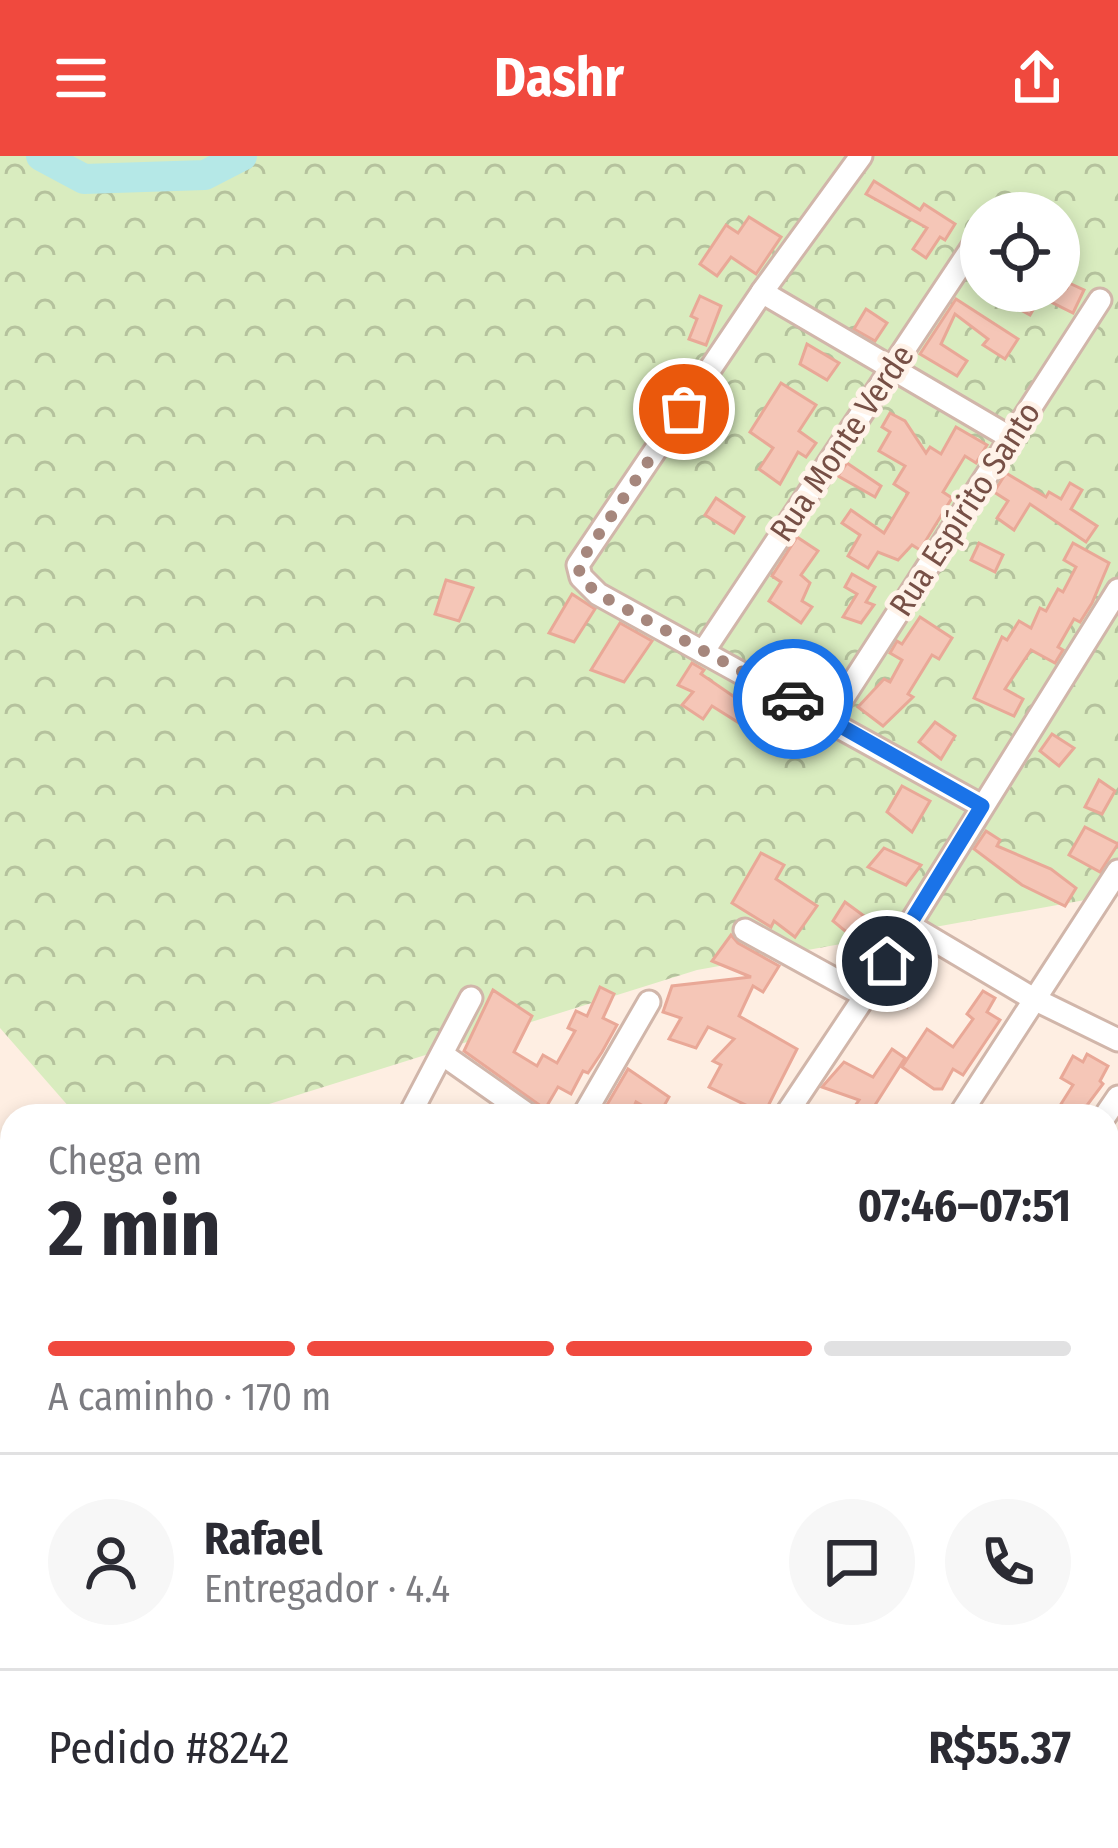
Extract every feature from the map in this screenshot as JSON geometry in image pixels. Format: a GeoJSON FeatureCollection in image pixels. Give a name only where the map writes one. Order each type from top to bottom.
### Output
{"type":"FeatureCollection","features":[{"type":"Feature","properties":{"kind":"street"},"geometry":{"type":"LineString","coordinates":[[860,156],[578,565],[581,578],[598,594],[982,806]]}},
{"type":"Feature","properties":{"kind":"street","name":"Rua Monte Verde"},"geometry":{"type":"LineString","coordinates":[[703,652],[960,266]]}},
{"type":"Feature","properties":{"kind":"street"},"geometry":{"type":"LineString","coordinates":[[763,292],[1011,438]]}},
{"type":"Feature","properties":{"kind":"street","name":"Rua Espírito Santo"},"geometry":{"type":"LineString","coordinates":[[830,718],[1100,300]]}},
{"type":"Feature","properties":{"kind":"street"},"geometry":{"type":"LineString","coordinates":[[793,1104],[1118,590]]}},
{"type":"Feature","properties":{"kind":"street"},"geometry":{"type":"LineString","coordinates":[[966,1104],[1118,871]]}},
{"type":"Feature","properties":{"kind":"street"},"geometry":{"type":"LineString","coordinates":[[909,925],[1032,998],[1118,1040]]}},
{"type":"Feature","properties":{"kind":"street"},"geometry":{"type":"LineString","coordinates":[[745,930],[865,996]]}},
{"type":"Feature","properties":{"kind":"street"},"geometry":{"type":"LineString","coordinates":[[415,1104],[471,998]]}},
{"type":"Feature","properties":{"kind":"street"},"geometry":{"type":"LineString","coordinates":[[590,1104],[649,1002]]}},
{"type":"Feature","properties":{"kind":"street"},"geometry":{"type":"LineString","coordinates":[[442,1054],[513,1104]]}},
{"type":"Feature","properties":{"kind":"green space"},"geometry":{"type":"Polygon","coordinates":[[[0,156],[1118,156],[1118,894],[697,970],[269,1104],[66,1104],[0,1028],[0,156]]]}},
{"type":"Feature","properties":{"kind":"building"},"geometry":{"type":"Polygon","coordinates":[[[874,181],[920,210],[924,204],[955,224],[926,258],[913,249],[927,228],[866,194],[874,181]]]}},
{"type":"Feature","properties":{"kind":"building"},"geometry":{"type":"Polygon","coordinates":[[[749,217],[781,237],[756,274],[731,257],[717,276],[700,264],[726,225],[738,233],[749,217]]]}},
{"type":"Feature","properties":{"kind":"building"},"geometry":{"type":"Polygon","coordinates":[[[700,296],[721,306],[706,345],[689,339],[697,319],[691,316],[700,296]]]}},
{"type":"Feature","properties":{"kind":"building"},"geometry":{"type":"Polygon","coordinates":[[[956,299],[960,312],[976,312],[1018,339],[1005,359],[983,345],[988,339],[955,314],[941,344],[967,361],[957,376],[920,354],[956,299]]]}},
{"type":"Feature","properties":{"kind":"building"},"geometry":{"type":"Polygon","coordinates":[[[866,309],[887,323],[875,341],[854,329],[866,309]]]}},
{"type":"Feature","properties":{"kind":"building"},"geometry":{"type":"Polygon","coordinates":[[[807,344],[839,363],[827,380],[800,364],[807,344]]]}},
{"type":"Feature","properties":{"kind":"building"},"geometry":{"type":"Polygon","coordinates":[[[781,383],[816,405],[799,431],[816,443],[806,457],[798,452],[780,484],[759,469],[773,448],[750,432],[781,383]]]}},
{"type":"Feature","properties":{"kind":"building"},"geometry":{"type":"Polygon","coordinates":[[[890,413],[905,421],[926,453],[930,447],[941,454],[956,427],[987,445],[976,463],[965,456],[943,492],[952,498],[920,550],[912,545],[898,560],[878,552],[868,568],[848,556],[860,535],[842,523],[851,510],[884,533],[908,493],[894,484],[905,466],[879,451],[890,432],[882,427],[890,413]]]}},
{"type":"Feature","properties":{"kind":"building"},"geometry":{"type":"Polygon","coordinates":[[[847,463],[881,486],[875,497],[838,476],[847,463]]]}},
{"type":"Feature","properties":{"kind":"building"},"geometry":{"type":"Polygon","coordinates":[[[1006,473],[1046,497],[1049,492],[1061,499],[1070,483],[1082,490],[1071,509],[1097,526],[1086,542],[1030,504],[1014,530],[997,518],[1008,501],[994,492],[1006,473]]]}},
{"type":"Feature","properties":{"kind":"building"},"geometry":{"type":"Polygon","coordinates":[[[716,498],[744,517],[734,533],[705,515],[716,498]]]}},
{"type":"Feature","properties":{"kind":"building"},"geometry":{"type":"Polygon","coordinates":[[[797,537],[818,551],[801,575],[810,583],[802,601],[812,607],[801,623],[769,601],[781,582],[772,576],[797,537]]]}},
{"type":"Feature","properties":{"kind":"building"},"geometry":{"type":"Polygon","coordinates":[[[979,543],[1003,555],[995,572],[971,560],[979,543]]]}},
{"type":"Feature","properties":{"kind":"building"},"geometry":{"type":"Polygon","coordinates":[[[1073,543],[1109,563],[1092,603],[1080,622],[1074,619],[1058,647],[1063,650],[1055,663],[1031,650],[1005,689],[1023,699],[1014,716],[974,698],[1002,637],[1007,640],[1019,621],[1031,628],[1040,608],[1046,611],[1058,589],[1063,592],[1076,567],[1064,560],[1073,543]]]}},
{"type":"Feature","properties":{"kind":"building"},"geometry":{"type":"Polygon","coordinates":[[[852,574],[875,587],[866,602],[874,605],[861,623],[843,617],[857,594],[845,587],[852,574]]]}},
{"type":"Feature","properties":{"kind":"building"},"geometry":{"type":"Polygon","coordinates":[[[446,580],[473,588],[459,621],[435,614],[446,580]]]}},
{"type":"Feature","properties":{"kind":"building"},"geometry":{"type":"Polygon","coordinates":[[[572,594],[595,609],[574,642],[549,633],[572,594]]]}},
{"type":"Feature","properties":{"kind":"building"},"geometry":{"type":"Polygon","coordinates":[[[920,617],[952,638],[939,659],[932,655],[908,694],[913,697],[883,726],[858,707],[884,679],[890,682],[902,660],[890,653],[920,617]]]}},
{"type":"Feature","properties":{"kind":"building"},"geometry":{"type":"Polygon","coordinates":[[[620,623],[652,641],[624,682],[591,670],[620,623]]]}},
{"type":"Feature","properties":{"kind":"building"},"geometry":{"type":"Polygon","coordinates":[[[796,643],[813,656],[794,680],[773,674],[796,643]]]}},
{"type":"Feature","properties":{"kind":"building"},"geometry":{"type":"Polygon","coordinates":[[[692,663],[733,696],[739,689],[807,727],[784,756],[712,706],[703,719],[682,705],[693,692],[678,685],[692,663]]]}},
{"type":"Feature","properties":{"kind":"building"},"geometry":{"type":"Polygon","coordinates":[[[935,722],[955,736],[941,759],[919,742],[935,722]]]}},
{"type":"Feature","properties":{"kind":"building"},"geometry":{"type":"Polygon","coordinates":[[[1052,734],[1074,748],[1059,766],[1040,751],[1052,734]]]}},
{"type":"Feature","properties":{"kind":"building"},"geometry":{"type":"Polygon","coordinates":[[[1099,780],[1115,791],[1102,814],[1085,807],[1099,780]]]}},
{"type":"Feature","properties":{"kind":"building"},"geometry":{"type":"Polygon","coordinates":[[[902,786],[930,801],[912,832],[887,812],[902,786]]]}},
{"type":"Feature","properties":{"kind":"building"},"geometry":{"type":"Polygon","coordinates":[[[1085,827],[1118,844],[1100,872],[1069,855],[1085,827]]]}},
{"type":"Feature","properties":{"kind":"building"},"geometry":{"type":"Polygon","coordinates":[[[986,831],[1000,840],[997,846],[1051,869],[1076,888],[1065,906],[1022,885],[974,849],[986,831]]]}},
{"type":"Feature","properties":{"kind":"building"},"geometry":{"type":"Polygon","coordinates":[[[884,848],[921,865],[906,885],[868,867],[884,848]]]}},
{"type":"Feature","properties":{"kind":"building"},"geometry":{"type":"Polygon","coordinates":[[[761,853],[784,865],[776,879],[817,906],[795,937],[774,921],[771,927],[732,903],[761,853]]]}},
{"type":"Feature","properties":{"kind":"building"},"geometry":{"type":"Polygon","coordinates":[[[845,902],[879,927],[862,945],[833,921],[845,902]]]}},
{"type":"Feature","properties":{"kind":"building"},"geometry":{"type":"Polygon","coordinates":[[[731,935],[779,966],[763,992],[753,986],[739,1016],[797,1049],[769,1104],[744,1104],[709,1087],[721,1065],[713,1061],[734,1039],[708,1027],[696,1048],[669,1039],[681,1018],[663,1012],[672,986],[751,977],[712,961],[731,935]]]}},
{"type":"Feature","properties":{"kind":"building"},"geometry":{"type":"Polygon","coordinates":[[[897,973],[919,985],[907,1007],[887,990],[897,973]]]}},
{"type":"Feature","properties":{"kind":"building"},"geometry":{"type":"Polygon","coordinates":[[[600,987],[614,994],[603,1018],[617,1025],[602,1052],[588,1073],[583,1071],[571,1094],[558,1087],[548,1104],[538,1104],[464,1051],[493,990],[532,1016],[514,1052],[537,1066],[543,1055],[557,1063],[575,1031],[568,1028],[576,1011],[587,1016],[600,987]]]}},
{"type":"Feature","properties":{"kind":"building"},"geometry":{"type":"Polygon","coordinates":[[[983,991],[995,998],[987,1012],[1000,1020],[963,1075],[953,1069],[942,1089],[934,1089],[902,1067],[927,1029],[953,1047],[973,1019],[967,1014],[983,991]]]}},
{"type":"Feature","properties":{"kind":"building"},"geometry":{"type":"Polygon","coordinates":[[[892,1049],[905,1058],[876,1104],[856,1104],[859,1100],[822,1087],[844,1062],[873,1077],[892,1049]]]}},
{"type":"Feature","properties":{"kind":"building"},"geometry":{"type":"Polygon","coordinates":[[[1087,1054],[1108,1066],[1100,1081],[1103,1084],[1088,1104],[1061,1104],[1073,1085],[1061,1078],[1073,1056],[1083,1062],[1087,1054]]]}},
{"type":"Feature","properties":{"kind":"building"},"geometry":{"type":"Polygon","coordinates":[[[628,1069],[669,1097],[665,1104],[607,1104],[628,1069]]]}},
{"type":"Feature","properties":{"kind":"waterway"},"geometry":{"type":"LineString","coordinates":[[41,156],[84,179],[205,175],[242,156]]}},
{"type":"Feature","properties":{"kind":"way so far"},"geometry":{"type":"LineString","coordinates":[[684,409],[578,565],[581,578],[598,594],[793,699]]}},
{"type":"Feature","properties":{"kind":"route"},"geometry":{"type":"LineString","coordinates":[[793,699],[982,806],[887,961]]}}]}
